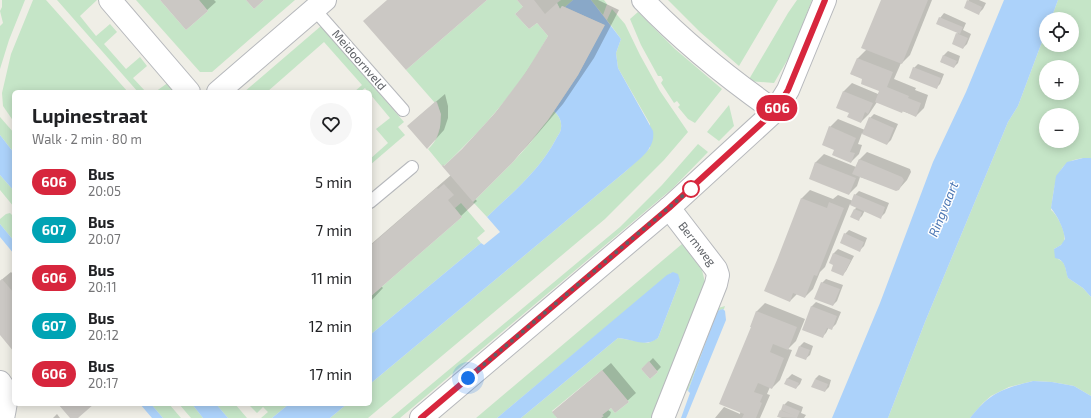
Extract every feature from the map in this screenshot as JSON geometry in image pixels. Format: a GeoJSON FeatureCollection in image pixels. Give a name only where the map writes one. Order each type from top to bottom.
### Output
{"type":"FeatureCollection","features":[{"type":"Feature","properties":{"kind":"street"},"geometry":{"type":"LineString","coordinates":[[110,0],[187,90]]}},
{"type":"Feature","properties":{"kind":"street"},"geometry":{"type":"LineString","coordinates":[[644,0],[669,27],[692,48],[740,86],[775,111]]}},
{"type":"Feature","properties":{"kind":"street"},"geometry":{"type":"LineString","coordinates":[[421,418],[669,208],[775,111],[788,90],[825,0]]}},
{"type":"Feature","properties":{"kind":"street","name":"Meidoornveld"},"geometry":{"type":"LineString","coordinates":[[220,90],[320,4]]}},
{"type":"Feature","properties":{"kind":"street","name":"Bermweg"},"geometry":{"type":"LineString","coordinates":[[663,418],[716,284],[718,274],[716,269],[669,208]]}},
{"type":"Feature","properties":{"kind":"street"},"geometry":{"type":"LineString","coordinates":[[0,382],[7,400],[3,418]]}},
{"type":"Feature","properties":{"kind":"lane","name":"Meidoornveld"},"geometry":{"type":"LineString","coordinates":[[320,4],[403,110]]}},
{"type":"Feature","properties":{"kind":"lane"},"geometry":{"type":"LineString","coordinates":[[372,200],[412,167]]}},
{"type":"Feature","properties":{"kind":"green space"},"geometry":{"type":"Polygon","coordinates":[[[2,0],[25,0],[9,40],[0,69],[0,26],[3,23],[0,11],[2,7],[2,0]]]}},
{"type":"Feature","properties":{"kind":"green space"},"geometry":{"type":"Polygon","coordinates":[[[33,0],[46,0],[126,90],[12,90],[12,119],[3,106],[2,93],[11,54],[33,0]]]}},
{"type":"Feature","properties":{"kind":"green space"},"geometry":{"type":"Polygon","coordinates":[[[57,0],[97,0],[80,16],[96,36],[110,24],[117,32],[104,44],[126,69],[140,57],[147,66],[133,78],[144,90],[136,90],[57,0]]]}},
{"type":"Feature","properties":{"kind":"green space"},"geometry":{"type":"Polygon","coordinates":[[[136,0],[160,0],[186,30],[208,11],[199,0],[246,0],[254,9],[264,0],[295,0],[212,72],[200,72],[136,0]]]}},
{"type":"Feature","properties":{"kind":"green space"},"geometry":{"type":"Polygon","coordinates":[[[487,0],[517,0],[523,7],[515,14],[529,29],[537,23],[548,36],[526,72],[503,103],[470,140],[444,166],[442,166],[428,149],[433,144],[439,133],[440,114],[437,102],[435,103],[406,70],[487,0]]]}},
{"type":"Feature","properties":{"kind":"green space"},"geometry":{"type":"Polygon","coordinates":[[[561,0],[573,0],[565,7],[562,6],[560,9],[557,3],[561,0]]]}},
{"type":"Feature","properties":{"kind":"green space"},"geometry":{"type":"Polygon","coordinates":[[[591,0],[604,0],[607,4],[603,15],[591,0]]]}},
{"type":"Feature","properties":{"kind":"green space"},"geometry":{"type":"Polygon","coordinates":[[[668,0],[778,0],[739,66],[700,32],[668,0]]]}},
{"type":"Feature","properties":{"kind":"green space"},"geometry":{"type":"Polygon","coordinates":[[[797,0],[812,0],[792,52],[774,83],[748,81],[788,13],[797,0]]]}},
{"type":"Feature","properties":{"kind":"green space"},"geometry":{"type":"Polygon","coordinates":[[[1058,0],[1091,0],[1091,158],[1070,161],[1064,166],[1056,181],[1051,210],[1059,220],[1065,238],[1061,245],[1054,249],[1058,259],[1063,262],[1068,278],[1083,288],[1091,297],[1091,396],[1074,386],[1052,382],[1033,381],[1009,387],[991,396],[970,418],[888,418],[925,322],[1008,122],[1018,106],[1039,50],[1039,52],[1079,52],[1079,12],[1054,12],[1058,0]]]}},
{"type":"Feature","properties":{"kind":"green space"},"geometry":{"type":"Polygon","coordinates":[[[612,9],[625,24],[660,91],[688,132],[664,160],[605,219],[368,418],[330,418],[345,406],[372,406],[372,382],[626,171],[650,148],[650,124],[618,68],[616,53],[621,39],[607,20],[612,9]]]}},
{"type":"Feature","properties":{"kind":"green space"},"geometry":{"type":"Polygon","coordinates":[[[638,12],[675,49],[722,89],[695,123],[688,119],[678,107],[680,105],[677,101],[674,103],[661,83],[663,80],[661,76],[658,76],[641,45],[630,19],[638,12]]]}},
{"type":"Feature","properties":{"kind":"green space"},"geometry":{"type":"Polygon","coordinates":[[[321,26],[404,122],[398,127],[405,135],[372,163],[372,157],[388,143],[376,129],[390,118],[372,96],[372,90],[366,90],[365,88],[362,90],[356,90],[362,85],[324,42],[269,90],[246,90],[321,26]]]}},
{"type":"Feature","properties":{"kind":"green space"},"geometry":{"type":"Polygon","coordinates":[[[169,82],[175,90],[158,90],[169,82]]]}},
{"type":"Feature","properties":{"kind":"green space"},"geometry":{"type":"Polygon","coordinates":[[[729,105],[734,126],[719,141],[707,132],[729,105]]]}},
{"type":"Feature","properties":{"kind":"green space"},"geometry":{"type":"Polygon","coordinates":[[[554,111],[561,121],[561,129],[549,150],[525,181],[487,217],[473,202],[531,142],[554,111]]]}},
{"type":"Feature","properties":{"kind":"green space"},"geometry":{"type":"Polygon","coordinates":[[[0,117],[12,131],[12,150],[0,135],[0,117]]]}},
{"type":"Feature","properties":{"kind":"green space"},"geometry":{"type":"Polygon","coordinates":[[[698,144],[708,152],[673,188],[400,418],[391,418],[620,227],[662,185],[698,144]]]}},
{"type":"Feature","properties":{"kind":"green space"},"geometry":{"type":"Polygon","coordinates":[[[0,175],[12,189],[12,205],[0,190],[0,175]]]}},
{"type":"Feature","properties":{"kind":"green space"},"geometry":{"type":"Polygon","coordinates":[[[461,203],[485,231],[477,238],[481,243],[372,333],[372,295],[462,217],[455,208],[461,203]]]}},
{"type":"Feature","properties":{"kind":"green space"},"geometry":{"type":"Polygon","coordinates":[[[10,213],[12,215],[12,239],[0,224],[0,219],[6,214],[10,213]]]}},
{"type":"Feature","properties":{"kind":"green space"},"geometry":{"type":"Polygon","coordinates":[[[682,244],[702,270],[705,282],[652,418],[601,418],[603,416],[602,415],[611,408],[615,413],[629,402],[602,370],[552,411],[557,418],[521,418],[618,338],[648,343],[658,338],[680,281],[671,273],[497,418],[476,418],[682,244]],[[649,362],[641,369],[650,379],[658,372],[649,362]]]}},
{"type":"Feature","properties":{"kind":"green space"},"geometry":{"type":"Polygon","coordinates":[[[725,306],[724,309],[717,311],[688,391],[685,388],[715,309],[725,306]]]}},
{"type":"Feature","properties":{"kind":"green space"},"geometry":{"type":"Polygon","coordinates":[[[153,406],[171,406],[181,418],[163,418],[153,406]]]}},
{"type":"Feature","properties":{"kind":"green space"},"geometry":{"type":"Polygon","coordinates":[[[181,406],[194,406],[203,418],[191,418],[181,406]]]}},
{"type":"Feature","properties":{"kind":"green space"},"geometry":{"type":"Polygon","coordinates":[[[218,406],[237,406],[247,418],[228,418],[218,406]]]}},
{"type":"Feature","properties":{"kind":"green space"},"geometry":{"type":"Polygon","coordinates":[[[250,406],[287,406],[272,418],[261,418],[268,412],[263,407],[257,413],[250,406]]]}},
{"type":"Feature","properties":{"kind":"water"},"geometry":{"type":"Polygon","coordinates":[[[573,0],[591,0],[621,39],[616,53],[618,68],[653,131],[652,143],[649,149],[626,171],[372,382],[372,333],[481,243],[484,245],[500,232],[487,217],[534,171],[559,134],[561,129],[561,121],[554,111],[578,75],[604,25],[565,7],[573,0]]]}},
{"type":"Feature","properties":{"kind":"water","name":"Ringvaart"},"geometry":{"type":"Polygon","coordinates":[[[1004,0],[1058,0],[1054,12],[1039,12],[1039,50],[1018,106],[1008,122],[925,322],[888,418],[832,418],[880,303],[933,162],[966,92],[1004,0]]]}},
{"type":"Feature","properties":{"kind":"water"},"geometry":{"type":"Polygon","coordinates":[[[0,135],[12,150],[12,189],[0,175],[0,135]]]}},
{"type":"Feature","properties":{"kind":"water"},"geometry":{"type":"Polygon","coordinates":[[[1083,158],[1091,158],[1091,297],[1083,288],[1068,278],[1063,263],[1059,259],[1055,258],[1054,249],[1061,245],[1065,239],[1060,222],[1051,208],[1056,176],[1067,162],[1083,158]]]}},
{"type":"Feature","properties":{"kind":"water"},"geometry":{"type":"Polygon","coordinates":[[[0,224],[12,239],[12,252],[0,237],[0,224]]]}},
{"type":"Feature","properties":{"kind":"water"},"geometry":{"type":"Polygon","coordinates":[[[673,272],[678,274],[680,281],[658,338],[653,341],[643,343],[618,338],[521,418],[497,418],[667,275],[673,272]]]}},
{"type":"Feature","properties":{"kind":"water"},"geometry":{"type":"Polygon","coordinates":[[[723,309],[725,311],[726,320],[686,418],[681,418],[690,393],[688,391],[717,311],[723,309]]]}},
{"type":"Feature","properties":{"kind":"water"},"geometry":{"type":"Polygon","coordinates":[[[1033,381],[1052,382],[1074,386],[1091,396],[1091,418],[970,418],[984,402],[997,393],[1013,386],[1033,381]]]}},
{"type":"Feature","properties":{"kind":"water"},"geometry":{"type":"Polygon","coordinates":[[[142,406],[153,406],[163,418],[152,418],[142,406]]]}},
{"type":"Feature","properties":{"kind":"water"},"geometry":{"type":"Polygon","coordinates":[[[194,406],[218,406],[228,418],[203,418],[194,406]]]}},
{"type":"Feature","properties":{"kind":"water"},"geometry":{"type":"Polygon","coordinates":[[[287,406],[345,406],[330,418],[272,418],[287,406]]]}},
{"type":"Feature","properties":{"kind":"building"},"geometry":{"type":"Polygon","coordinates":[[[160,0],[199,0],[208,11],[186,30],[160,0]]]}},
{"type":"Feature","properties":{"kind":"building"},"geometry":{"type":"Polygon","coordinates":[[[246,0],[264,0],[254,9],[246,0]]]}},
{"type":"Feature","properties":{"kind":"building"},"geometry":{"type":"Polygon","coordinates":[[[387,0],[487,0],[406,70],[363,21],[387,0]]]}},
{"type":"Feature","properties":{"kind":"building"},"geometry":{"type":"Polygon","coordinates":[[[517,0],[534,0],[545,14],[557,3],[560,9],[562,6],[605,25],[578,75],[548,120],[513,162],[473,202],[442,166],[443,164],[444,166],[462,149],[496,112],[526,72],[548,36],[537,23],[529,29],[515,14],[523,7],[517,0]]]}},
{"type":"Feature","properties":{"kind":"building"},"geometry":{"type":"Polygon","coordinates":[[[881,0],[928,0],[902,64],[861,48],[881,0]]]}},
{"type":"Feature","properties":{"kind":"building"},"geometry":{"type":"Polygon","coordinates":[[[967,0],[982,7],[979,15],[964,8],[967,0]]]}},
{"type":"Feature","properties":{"kind":"building"},"geometry":{"type":"Polygon","coordinates":[[[939,17],[963,27],[960,34],[936,24],[939,17]]]}},
{"type":"Feature","properties":{"kind":"building"},"geometry":{"type":"Polygon","coordinates":[[[956,33],[968,38],[963,49],[952,44],[956,33]]]}},
{"type":"Feature","properties":{"kind":"building"},"geometry":{"type":"Polygon","coordinates":[[[943,55],[957,61],[954,68],[940,62],[943,55]]]}},
{"type":"Feature","properties":{"kind":"building"},"geometry":{"type":"Polygon","coordinates":[[[857,58],[893,72],[887,87],[909,96],[908,98],[921,103],[916,117],[875,102],[879,91],[861,84],[862,79],[850,74],[857,58]]]}},
{"type":"Feature","properties":{"kind":"building"},"geometry":{"type":"Polygon","coordinates":[[[913,67],[941,78],[937,89],[909,78],[913,67]]]}},
{"type":"Feature","properties":{"kind":"building"},"geometry":{"type":"Polygon","coordinates":[[[843,91],[873,103],[868,114],[865,112],[861,123],[847,117],[849,113],[836,108],[843,91]]]}},
{"type":"Feature","properties":{"kind":"building"},"geometry":{"type":"Polygon","coordinates":[[[436,101],[441,114],[440,127],[436,139],[427,149],[407,126],[436,101]]]}},
{"type":"Feature","properties":{"kind":"building"},"geometry":{"type":"Polygon","coordinates":[[[869,117],[894,128],[887,145],[862,134],[869,117]]]}},
{"type":"Feature","properties":{"kind":"building"},"geometry":{"type":"Polygon","coordinates":[[[829,126],[856,138],[850,152],[855,153],[851,163],[832,155],[834,150],[822,145],[829,126]]]}},
{"type":"Feature","properties":{"kind":"building"},"geometry":{"type":"Polygon","coordinates":[[[859,159],[902,177],[904,180],[899,190],[896,191],[852,174],[859,159]]]}},
{"type":"Feature","properties":{"kind":"building"},"geometry":{"type":"Polygon","coordinates":[[[815,162],[856,178],[849,195],[809,179],[815,162]]]}},
{"type":"Feature","properties":{"kind":"building"},"geometry":{"type":"Polygon","coordinates":[[[444,184],[454,195],[448,200],[462,217],[372,295],[372,244],[435,189],[438,189],[444,184]]]}},
{"type":"Feature","properties":{"kind":"building"},"geometry":{"type":"Polygon","coordinates":[[[854,194],[885,207],[881,219],[850,205],[854,194]]]}},
{"type":"Feature","properties":{"kind":"building"},"geometry":{"type":"Polygon","coordinates":[[[801,198],[827,208],[829,202],[844,208],[817,276],[814,275],[805,298],[793,293],[790,302],[764,291],[801,198]]]}},
{"type":"Feature","properties":{"kind":"building"},"geometry":{"type":"Polygon","coordinates":[[[854,209],[862,212],[859,221],[850,217],[854,209]]]}},
{"type":"Feature","properties":{"kind":"building"},"geometry":{"type":"Polygon","coordinates":[[[844,233],[864,242],[860,252],[840,243],[844,233]]]}},
{"type":"Feature","properties":{"kind":"building"},"geometry":{"type":"Polygon","coordinates":[[[833,253],[851,260],[843,276],[831,271],[833,265],[829,263],[833,253]]]}},
{"type":"Feature","properties":{"kind":"building"},"geometry":{"type":"Polygon","coordinates":[[[2,279],[12,291],[12,350],[0,335],[0,281],[2,279]]]}},
{"type":"Feature","properties":{"kind":"building"},"geometry":{"type":"Polygon","coordinates":[[[821,282],[840,289],[833,306],[814,299],[821,282]]]}},
{"type":"Feature","properties":{"kind":"building"},"geometry":{"type":"Polygon","coordinates":[[[811,306],[837,316],[832,330],[827,328],[823,338],[802,330],[811,306]]]}},
{"type":"Feature","properties":{"kind":"building"},"geometry":{"type":"Polygon","coordinates":[[[756,311],[797,327],[788,350],[773,344],[770,352],[784,358],[772,389],[758,383],[754,392],[763,395],[760,402],[762,403],[756,418],[742,418],[744,414],[719,404],[751,327],[756,311]]]}},
{"type":"Feature","properties":{"kind":"building"},"geometry":{"type":"Polygon","coordinates":[[[799,346],[810,350],[806,360],[795,356],[799,346]]]}},
{"type":"Feature","properties":{"kind":"building"},"geometry":{"type":"Polygon","coordinates":[[[649,361],[658,372],[650,379],[641,369],[649,361]]]}},
{"type":"Feature","properties":{"kind":"building"},"geometry":{"type":"Polygon","coordinates":[[[602,370],[629,402],[615,413],[611,408],[602,415],[604,416],[601,418],[557,418],[552,412],[602,370]]]}},
{"type":"Feature","properties":{"kind":"building"},"geometry":{"type":"Polygon","coordinates":[[[787,378],[799,383],[796,389],[784,384],[787,378]]]}},
{"type":"Feature","properties":{"kind":"building"},"geometry":{"type":"Polygon","coordinates":[[[815,379],[828,384],[825,392],[811,387],[815,379]]]}},
{"type":"Feature","properties":{"kind":"building"},"geometry":{"type":"Polygon","coordinates":[[[783,404],[800,411],[797,418],[777,417],[780,410],[795,416],[781,410],[783,404]]]}},
{"type":"Feature","properties":{"kind":"building"},"geometry":{"type":"Polygon","coordinates":[[[60,406],[92,406],[78,418],[70,418],[60,406]]]}},
{"type":"Feature","properties":{"kind":"bus line","name":"606"},"geometry":{"type":"LineString","coordinates":[[421,418],[669,208],[775,111],[788,90],[825,0]]}},
{"type":"Feature","properties":{"kind":"route"},"geometry":{"type":"LineString","coordinates":[[468,378],[692,188],[691,189]]}}]}
